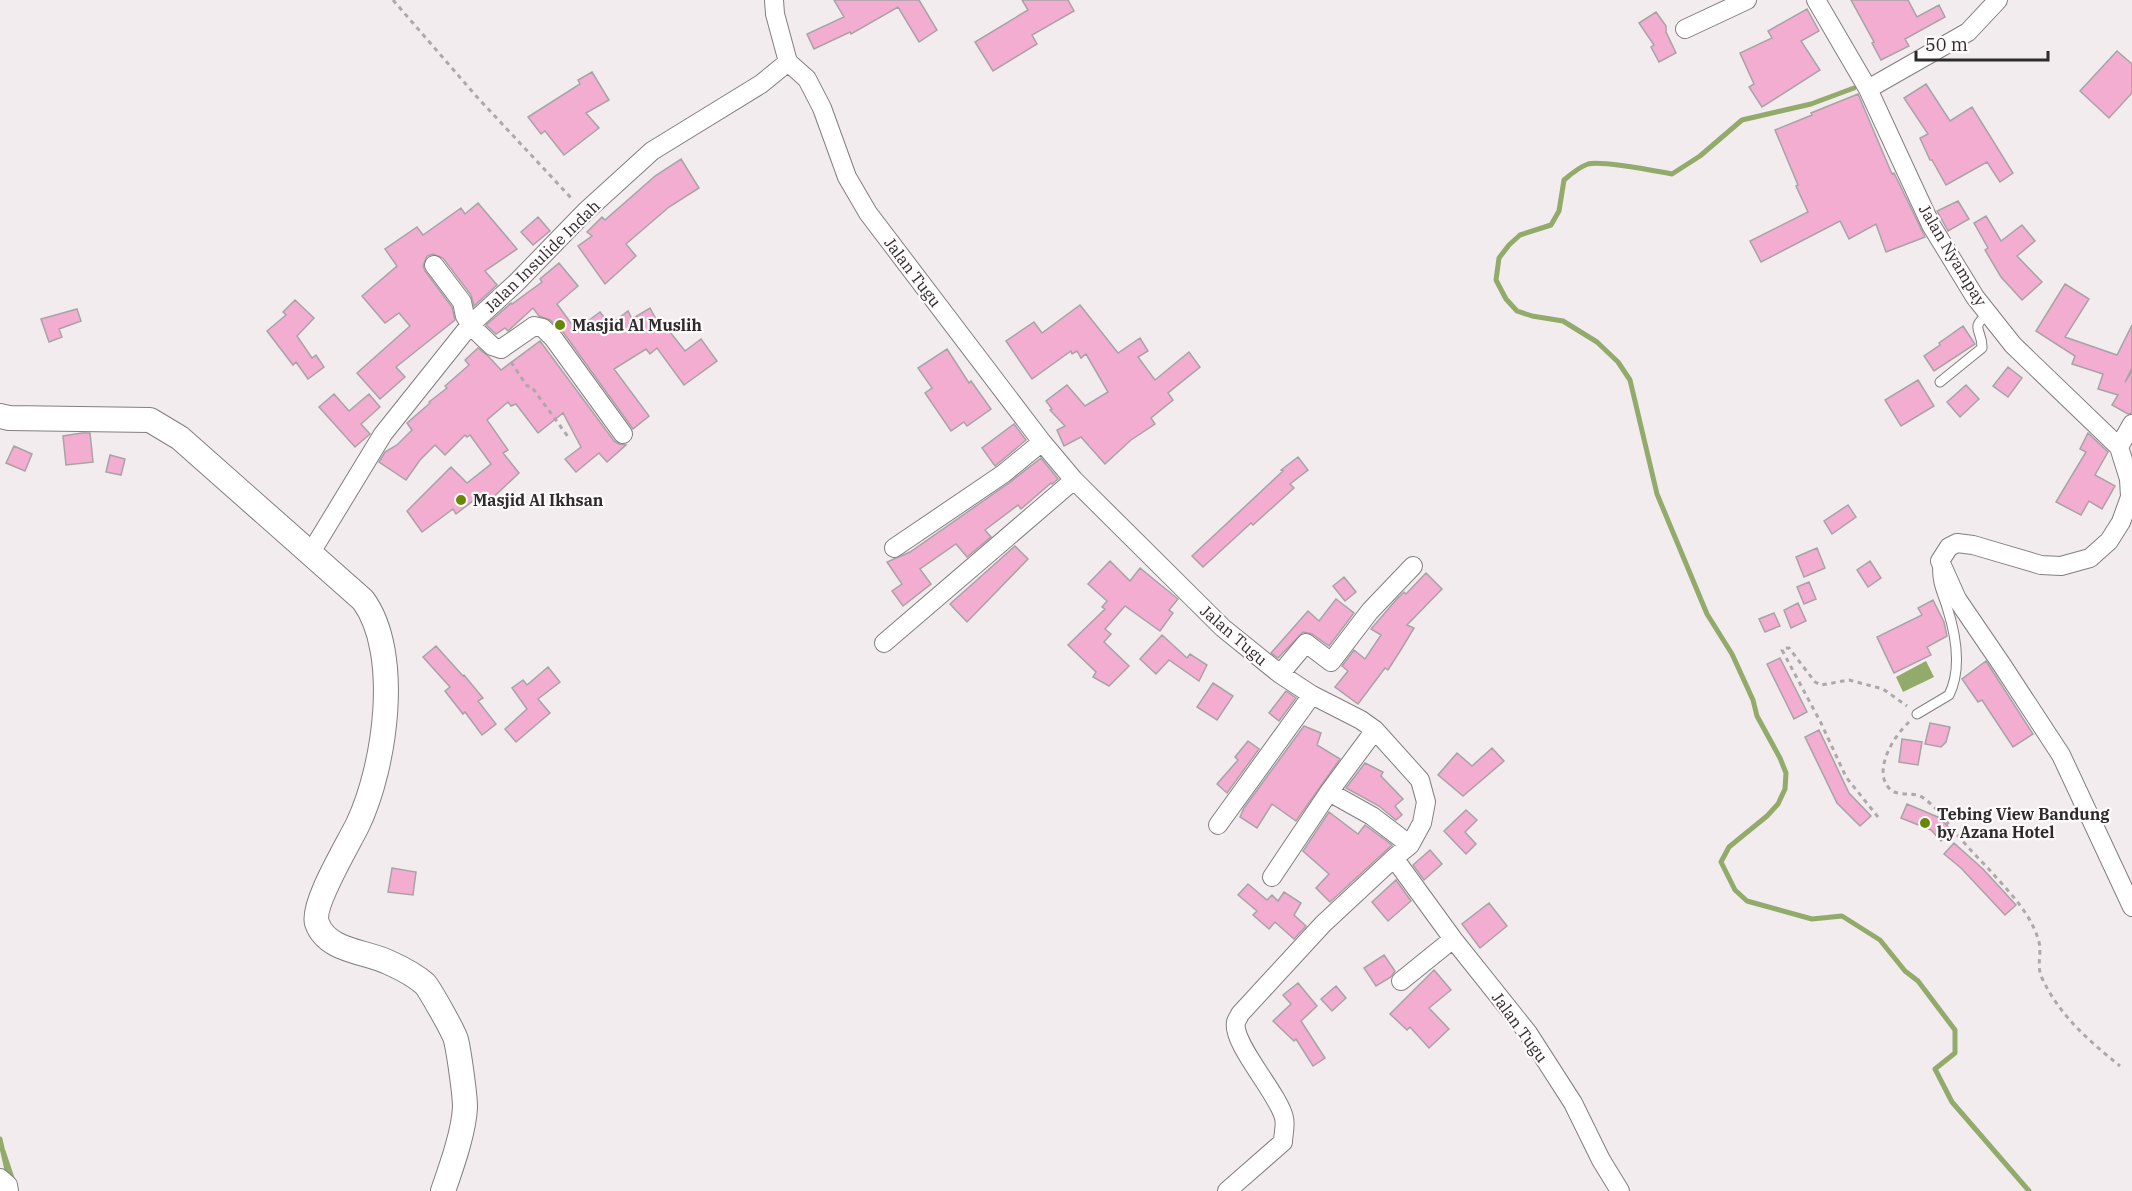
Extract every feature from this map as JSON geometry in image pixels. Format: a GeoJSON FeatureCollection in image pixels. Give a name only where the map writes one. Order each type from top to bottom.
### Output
{"type":"FeatureCollection","features":[{"type":"Feature","properties":{"kind":"main road"},"geometry":{"type":"LineString","coordinates":[[0,416],[150,420],[180,438],[363,600],[373,613],[381,637],[387,697],[375,778],[359,822],[317,906],[317,923],[330,942],[389,962],[425,985],[456,1039],[465,1107],[454,1158],[443,1191]]}},
{"type":"Feature","properties":{"kind":"street"},"geometry":{"type":"LineString","coordinates":[[774,0],[775,14],[788,62]]}},
{"type":"Feature","properties":{"kind":"street"},"geometry":{"type":"LineString","coordinates":[[1685,29],[1747,0]]}},
{"type":"Feature","properties":{"kind":"street","name":"Jalan Nyampay"},"geometry":{"type":"LineString","coordinates":[[1816,0],[1868,89],[1931,225],[1975,297],[2013,345],[2119,447]]}},
{"type":"Feature","properties":{"kind":"street"},"geometry":{"type":"LineString","coordinates":[[1868,89],[1968,32],[1998,0]]}},
{"type":"Feature","properties":{"kind":"street","name":"Jalan Insulide Indah"},"geometry":{"type":"LineString","coordinates":[[310,554],[383,434],[470,325],[516,283],[585,212],[652,151],[761,84],[788,62]]}},
{"type":"Feature","properties":{"kind":"street","name":"Jalan Tugu"},"geometry":{"type":"LineString","coordinates":[[788,62],[807,79],[822,108],[847,177],[868,213],[1042,442],[1074,480],[1223,628],[1280,674],[1312,695],[1361,720],[1375,730],[1420,780],[1426,802],[1422,823],[1410,845],[1394,858],[1453,939],[1528,1033],[1572,1103],[1601,1160],[1620,1191]]}},
{"type":"Feature","properties":{"kind":"street"},"geometry":{"type":"LineString","coordinates":[[434,265],[462,302],[470,325],[492,346],[501,349],[534,326],[543,328],[554,339],[623,434]]}},
{"type":"Feature","properties":{"kind":"street"},"geometry":{"type":"LineString","coordinates":[[2132,424],[2119,447],[2129,479],[2130,497],[2121,522],[2109,541],[2090,558],[2061,566],[2041,565],[1973,545],[1957,543],[1949,547],[1940,561],[1957,599],[1978,633],[2002,664],[2061,755],[2132,907]]}},
{"type":"Feature","properties":{"kind":"street"},"geometry":{"type":"LineString","coordinates":[[894,548],[1003,474],[1042,442]]}},
{"type":"Feature","properties":{"kind":"street"},"geometry":{"type":"LineString","coordinates":[[884,643],[1074,480]]}},
{"type":"Feature","properties":{"kind":"street"},"geometry":{"type":"LineString","coordinates":[[1280,674],[1306,643],[1331,662],[1370,611],[1413,566]]}},
{"type":"Feature","properties":{"kind":"street"},"geometry":{"type":"LineString","coordinates":[[1218,825],[1312,695]]}},
{"type":"Feature","properties":{"kind":"street"},"geometry":{"type":"LineString","coordinates":[[1272,878],[1329,792],[1375,730]]}},
{"type":"Feature","properties":{"kind":"street"},"geometry":{"type":"LineString","coordinates":[[1329,792],[1372,816],[1410,845]]}},
{"type":"Feature","properties":{"kind":"street"},"geometry":{"type":"LineString","coordinates":[[1227,1191],[1283,1142],[1285,1119],[1272,1092],[1249,1057],[1237,1033],[1235,1024],[1240,1014],[1323,924],[1394,858]]}},
{"type":"Feature","properties":{"kind":"street"},"geometry":{"type":"LineString","coordinates":[[1401,981],[1453,939]]}},
{"type":"Feature","properties":{"kind":"street"},"geometry":{"type":"LineString","coordinates":[[0,1178],[8,1185],[9,1191]]}},
{"type":"Feature","properties":{"kind":"lane"},"geometry":{"type":"LineString","coordinates":[[1940,382],[1982,348],[1978,322],[1989,314]]}},
{"type":"Feature","properties":{"kind":"lane"},"geometry":{"type":"LineString","coordinates":[[1917,714],[1949,695],[1957,671],[1955,642],[1949,612],[1937,576],[1940,561]]}},
{"type":"Feature","properties":{"kind":"path"},"geometry":{"type":"LineString","coordinates":[[393,0],[477,97],[585,212]]}},
{"type":"Feature","properties":{"kind":"path"},"geometry":{"type":"LineString","coordinates":[[501,349],[527,386],[531,386],[569,438]]}},
{"type":"Feature","properties":{"kind":"path"},"geometry":{"type":"LineString","coordinates":[[1878,817],[1846,777],[1817,714],[1782,651],[1785,648],[1789,648],[1815,682],[1821,685],[1849,680],[1883,689],[1917,714],[1904,727],[1886,757],[1883,770],[1885,780],[1891,790],[1905,796],[1917,794],[1934,805],[1966,845],[2019,903],[2039,942],[2039,969],[2057,1004],[2086,1039],[2120,1066]]}},
{"type":"Feature","properties":{"kind":"shaded area"},"geometry":{"type":"Polygon","coordinates":[[[1926,661],[1934,677],[1903,692],[1896,677],[1926,661]]]}},
{"type":"Feature","properties":{"kind":"building"},"geometry":{"type":"Polygon","coordinates":[[[834,0],[919,0],[937,30],[919,42],[898,7],[851,34],[850,32],[814,49],[807,34],[844,17],[834,0]]]}},
{"type":"Feature","properties":{"kind":"building"},"geometry":{"type":"Polygon","coordinates":[[[1022,0],[1068,0],[1074,11],[1032,35],[1037,44],[993,71],[975,42],[1028,10],[1022,0]]]}},
{"type":"Feature","properties":{"kind":"building"},"geometry":{"type":"Polygon","coordinates":[[[1851,0],[1908,0],[1917,17],[1939,5],[1945,17],[1905,39],[1909,46],[1881,60],[1851,0]]]}},
{"type":"Feature","properties":{"kind":"building"},"geometry":{"type":"Polygon","coordinates":[[[1807,9],[1819,31],[1801,41],[1820,70],[1762,107],[1749,87],[1754,84],[1740,53],[1772,38],[1768,31],[1807,9]]]}},
{"type":"Feature","properties":{"kind":"building"},"geometry":{"type":"Polygon","coordinates":[[[1656,12],[1666,26],[1666,32],[1676,53],[1659,62],[1651,47],[1654,45],[1639,23],[1656,12]]]}},
{"type":"Feature","properties":{"kind":"building"},"geometry":{"type":"Polygon","coordinates":[[[2117,51],[2132,64],[2132,93],[2109,118],[2080,91],[2117,51]]]}},
{"type":"Feature","properties":{"kind":"building"},"geometry":{"type":"Polygon","coordinates":[[[592,72],[609,100],[586,113],[599,128],[564,155],[545,131],[541,134],[528,117],[580,84],[578,80],[592,72]]]}},
{"type":"Feature","properties":{"kind":"building"},"geometry":{"type":"Polygon","coordinates":[[[1926,84],[1950,121],[1972,107],[2013,173],[2000,182],[1987,162],[1946,185],[1930,160],[1920,138],[1928,134],[1904,98],[1926,84]]]}},
{"type":"Feature","properties":{"kind":"building"},"geometry":{"type":"Polygon","coordinates":[[[1858,94],[1892,174],[1894,173],[1925,237],[1886,252],[1876,224],[1849,239],[1840,221],[1761,262],[1750,241],[1808,212],[1775,130],[1858,94]]]}},
{"type":"Feature","properties":{"kind":"building"},"geometry":{"type":"Polygon","coordinates":[[[681,159],[699,188],[669,207],[626,244],[636,256],[605,284],[578,246],[592,236],[587,232],[602,217],[605,220],[655,176],[681,159]]]}},
{"type":"Feature","properties":{"kind":"building"},"geometry":{"type":"Polygon","coordinates":[[[1958,201],[1969,219],[1948,231],[1937,211],[1958,201]]]}},
{"type":"Feature","properties":{"kind":"building"},"geometry":{"type":"Polygon","coordinates":[[[478,203],[517,249],[485,271],[497,285],[474,306],[471,295],[443,258],[433,254],[427,256],[423,266],[425,271],[452,307],[455,320],[396,367],[405,377],[380,399],[357,373],[410,326],[399,313],[385,323],[362,296],[397,266],[385,249],[417,227],[423,235],[461,208],[465,214],[478,203]]]}},
{"type":"Feature","properties":{"kind":"building"},"geometry":{"type":"Polygon","coordinates":[[[1986,216],[2001,241],[2022,225],[2035,241],[2017,256],[2042,282],[2022,300],[2001,277],[1985,250],[1988,248],[1974,223],[1986,216]]]}},
{"type":"Feature","properties":{"kind":"building"},"geometry":{"type":"Polygon","coordinates":[[[538,217],[550,231],[533,245],[521,232],[538,217]]]}},
{"type":"Feature","properties":{"kind":"building"},"geometry":{"type":"Polygon","coordinates":[[[559,263],[578,286],[557,304],[576,330],[600,312],[610,325],[628,311],[632,319],[650,308],[662,330],[666,327],[685,351],[701,339],[717,361],[684,385],[657,348],[650,354],[646,349],[614,369],[649,416],[633,429],[563,332],[550,320],[539,316],[533,308],[508,331],[505,328],[496,334],[486,325],[511,303],[542,282],[540,279],[559,263]]]}},
{"type":"Feature","properties":{"kind":"building"},"geometry":{"type":"Polygon","coordinates":[[[2065,284],[2089,299],[2065,337],[2117,355],[2132,325],[2132,368],[2125,382],[2132,371],[2132,413],[2128,414],[2112,405],[2118,395],[2098,389],[2103,374],[2072,364],[2075,356],[2036,331],[2065,284]]]}},
{"type":"Feature","properties":{"kind":"building"},"geometry":{"type":"Polygon","coordinates":[[[295,300],[314,318],[297,336],[312,358],[316,355],[324,367],[308,379],[296,362],[293,365],[267,331],[286,315],[283,312],[295,300]]]}},
{"type":"Feature","properties":{"kind":"building"},"geometry":{"type":"Polygon","coordinates":[[[1080,305],[1118,353],[1140,338],[1148,351],[1138,357],[1155,380],[1189,352],[1200,367],[1168,393],[1173,400],[1151,418],[1155,424],[1131,440],[1105,464],[1081,437],[1064,446],[1057,430],[1065,426],[1050,410],[1052,409],[1046,401],[1067,385],[1085,406],[1108,392],[1086,354],[1081,358],[1077,351],[1072,354],[1071,351],[1032,379],[1006,341],[1034,322],[1042,333],[1080,305]]]}},
{"type":"Feature","properties":{"kind":"building"},"geometry":{"type":"Polygon","coordinates":[[[77,309],[81,321],[59,329],[62,337],[49,342],[41,319],[77,309]]]}},
{"type":"Feature","properties":{"kind":"building"},"geometry":{"type":"Polygon","coordinates":[[[1963,326],[1975,344],[1934,371],[1924,356],[1963,326]]]}},
{"type":"Feature","properties":{"kind":"building"},"geometry":{"type":"Polygon","coordinates":[[[540,341],[614,441],[626,445],[607,462],[599,453],[576,472],[565,459],[581,447],[563,413],[538,433],[516,404],[511,406],[508,402],[487,420],[508,450],[503,453],[519,473],[485,505],[478,497],[456,514],[453,509],[422,532],[407,511],[451,467],[467,483],[491,464],[470,435],[467,437],[465,435],[445,455],[435,445],[420,460],[406,480],[379,462],[385,452],[397,445],[412,430],[407,423],[469,365],[465,360],[478,348],[501,370],[540,341]]]}},
{"type":"Feature","properties":{"kind":"building"},"geometry":{"type":"Polygon","coordinates":[[[947,349],[969,383],[971,381],[991,409],[967,426],[964,422],[951,431],[925,393],[932,388],[918,368],[947,349]]]}},
{"type":"Feature","properties":{"kind":"building"},"geometry":{"type":"Polygon","coordinates":[[[2008,367],[2022,378],[2008,397],[1993,386],[2008,367]]]}},
{"type":"Feature","properties":{"kind":"building"},"geometry":{"type":"Polygon","coordinates":[[[1918,380],[1934,406],[1901,426],[1885,400],[1918,380]]]}},
{"type":"Feature","properties":{"kind":"building"},"geometry":{"type":"Polygon","coordinates":[[[1966,385],[1979,399],[1960,417],[1947,402],[1966,385]]]}},
{"type":"Feature","properties":{"kind":"building"},"geometry":{"type":"Polygon","coordinates":[[[334,394],[349,411],[369,394],[380,407],[361,424],[370,434],[355,447],[319,407],[334,394]]]}},
{"type":"Feature","properties":{"kind":"building"},"geometry":{"type":"Polygon","coordinates":[[[1014,424],[1026,440],[995,466],[982,448],[1014,424]]]}},
{"type":"Feature","properties":{"kind":"building"},"geometry":{"type":"Polygon","coordinates":[[[90,433],[93,462],[66,465],[63,436],[90,433]]]}},
{"type":"Feature","properties":{"kind":"building"},"geometry":{"type":"Polygon","coordinates":[[[2088,433],[2108,452],[2095,475],[2115,486],[2102,509],[2089,501],[2081,515],[2056,502],[2086,452],[2080,449],[2088,433]]]}},
{"type":"Feature","properties":{"kind":"building"},"geometry":{"type":"Polygon","coordinates":[[[14,446],[32,454],[25,471],[6,463],[14,446]]]}},
{"type":"Feature","properties":{"kind":"building"},"geometry":{"type":"Polygon","coordinates":[[[110,455],[125,459],[121,475],[106,472],[110,455]]]}},
{"type":"Feature","properties":{"kind":"building"},"geometry":{"type":"Polygon","coordinates":[[[1298,457],[1308,470],[1290,484],[1294,488],[1203,567],[1192,556],[1283,471],[1281,470],[1298,457]]]}},
{"type":"Feature","properties":{"kind":"building"},"geometry":{"type":"Polygon","coordinates":[[[1041,458],[1058,479],[1021,509],[1018,505],[985,530],[991,537],[967,557],[956,544],[920,569],[931,584],[903,606],[892,591],[902,584],[887,562],[910,552],[1041,458]]]}},
{"type":"Feature","properties":{"kind":"building"},"geometry":{"type":"Polygon","coordinates":[[[1848,505],[1856,517],[1832,534],[1824,521],[1848,505]]]}},
{"type":"Feature","properties":{"kind":"building"},"geometry":{"type":"Polygon","coordinates":[[[1015,546],[1028,559],[967,622],[950,604],[1015,546]]]}},
{"type":"Feature","properties":{"kind":"building"},"geometry":{"type":"Polygon","coordinates":[[[1817,548],[1825,568],[1804,577],[1796,557],[1817,548]]]}},
{"type":"Feature","properties":{"kind":"building"},"geometry":{"type":"Polygon","coordinates":[[[1110,561],[1130,581],[1140,568],[1178,599],[1169,610],[1173,613],[1160,631],[1125,606],[1105,629],[1111,634],[1104,642],[1129,666],[1109,686],[1093,677],[1096,672],[1068,645],[1105,609],[1102,607],[1107,601],[1088,584],[1110,561]]]}},
{"type":"Feature","properties":{"kind":"building"},"geometry":{"type":"Polygon","coordinates":[[[1870,561],[1881,578],[1868,587],[1857,570],[1870,561]]]}},
{"type":"Feature","properties":{"kind":"building"},"geometry":{"type":"Polygon","coordinates":[[[1426,573],[1442,589],[1407,625],[1414,628],[1402,648],[1388,670],[1385,668],[1358,704],[1335,687],[1348,671],[1342,666],[1354,650],[1365,659],[1381,635],[1371,629],[1396,600],[1404,592],[1406,594],[1426,573]]]}},
{"type":"Feature","properties":{"kind":"building"},"geometry":{"type":"Polygon","coordinates":[[[1344,577],[1356,592],[1345,601],[1333,586],[1344,577]]]}},
{"type":"Feature","properties":{"kind":"building"},"geometry":{"type":"Polygon","coordinates":[[[1809,582],[1816,599],[1804,604],[1797,587],[1809,582]]]}},
{"type":"Feature","properties":{"kind":"building"},"geometry":{"type":"Polygon","coordinates":[[[1336,599],[1354,613],[1329,646],[1312,634],[1303,632],[1278,658],[1271,653],[1308,611],[1319,621],[1336,599]]]}},
{"type":"Feature","properties":{"kind":"building"},"geometry":{"type":"Polygon","coordinates":[[[1933,600],[1944,622],[1947,636],[1927,647],[1931,655],[1894,673],[1877,637],[1922,615],[1918,608],[1933,600]]]}},
{"type":"Feature","properties":{"kind":"building"},"geometry":{"type":"Polygon","coordinates":[[[1798,603],[1806,621],[1791,628],[1784,610],[1798,603]]]}},
{"type":"Feature","properties":{"kind":"building"},"geometry":{"type":"Polygon","coordinates":[[[1774,613],[1780,626],[1765,632],[1759,619],[1774,613]]]}},
{"type":"Feature","properties":{"kind":"building"},"geometry":{"type":"Polygon","coordinates":[[[1162,635],[1187,658],[1190,654],[1207,665],[1199,681],[1169,660],[1156,674],[1140,659],[1162,635]]]}},
{"type":"Feature","properties":{"kind":"building"},"geometry":{"type":"Polygon","coordinates":[[[436,646],[483,698],[478,701],[496,724],[482,735],[445,691],[450,687],[423,657],[436,646]]]}},
{"type":"Feature","properties":{"kind":"building"},"geometry":{"type":"Polygon","coordinates":[[[1780,658],[1807,712],[1794,719],[1767,664],[1780,658]]]}},
{"type":"Feature","properties":{"kind":"building"},"geometry":{"type":"Polygon","coordinates":[[[1986,661],[2033,734],[2013,747],[1982,700],[1978,702],[1962,679],[1986,661]]]}},
{"type":"Feature","properties":{"kind":"building"},"geometry":{"type":"Polygon","coordinates":[[[548,667],[560,682],[538,699],[550,713],[516,742],[505,729],[527,709],[512,688],[523,680],[527,685],[548,667]]]}},
{"type":"Feature","properties":{"kind":"building"},"geometry":{"type":"Polygon","coordinates":[[[1213,683],[1233,696],[1217,720],[1197,707],[1213,683]]]}},
{"type":"Feature","properties":{"kind":"building"},"geometry":{"type":"Polygon","coordinates":[[[1286,691],[1296,698],[1279,721],[1269,713],[1286,691]]]}},
{"type":"Feature","properties":{"kind":"building"},"geometry":{"type":"Polygon","coordinates":[[[1930,723],[1950,727],[1946,742],[1941,747],[1925,744],[1930,723]]]}},
{"type":"Feature","properties":{"kind":"building"},"geometry":{"type":"Polygon","coordinates":[[[1304,726],[1321,733],[1317,745],[1340,759],[1296,821],[1272,804],[1257,828],[1240,817],[1244,808],[1304,726]]]}},
{"type":"Feature","properties":{"kind":"building"},"geometry":{"type":"Polygon","coordinates":[[[1819,730],[1849,793],[1871,816],[1860,826],[1837,803],[1805,737],[1819,730]]]}},
{"type":"Feature","properties":{"kind":"building"},"geometry":{"type":"Polygon","coordinates":[[[1902,739],[1922,742],[1918,765],[1899,762],[1902,739]]]}},
{"type":"Feature","properties":{"kind":"building"},"geometry":{"type":"Polygon","coordinates":[[[1248,741],[1259,749],[1227,793],[1217,784],[1238,760],[1235,757],[1248,741]]]}},
{"type":"Feature","properties":{"kind":"building"},"geometry":{"type":"Polygon","coordinates":[[[1492,748],[1504,761],[1463,796],[1438,775],[1457,753],[1472,766],[1492,748]]]}},
{"type":"Feature","properties":{"kind":"building"},"geometry":{"type":"Polygon","coordinates":[[[1365,763],[1383,772],[1381,776],[1403,799],[1395,806],[1402,815],[1396,820],[1379,806],[1346,788],[1365,763]]]}},
{"type":"Feature","properties":{"kind":"building"},"geometry":{"type":"Polygon","coordinates":[[[1907,804],[1940,818],[1952,831],[1941,841],[1931,830],[1901,818],[1907,804]]]}},
{"type":"Feature","properties":{"kind":"building"},"geometry":{"type":"Polygon","coordinates":[[[1466,810],[1477,820],[1465,832],[1476,844],[1466,854],[1444,831],[1466,810]]]}},
{"type":"Feature","properties":{"kind":"building"},"geometry":{"type":"Polygon","coordinates":[[[1329,812],[1358,834],[1365,825],[1392,845],[1330,902],[1316,888],[1329,874],[1303,851],[1329,812]]]}},
{"type":"Feature","properties":{"kind":"building"},"geometry":{"type":"Polygon","coordinates":[[[1954,843],[1983,869],[2016,905],[2005,915],[1961,868],[1944,854],[1954,843]]]}},
{"type":"Feature","properties":{"kind":"building"},"geometry":{"type":"Polygon","coordinates":[[[1430,850],[1442,864],[1424,880],[1413,865],[1430,850]]]}},
{"type":"Feature","properties":{"kind":"building"},"geometry":{"type":"Polygon","coordinates":[[[392,868],[416,872],[413,895],[388,892],[392,868]]]}},
{"type":"Feature","properties":{"kind":"building"},"geometry":{"type":"Polygon","coordinates":[[[1396,880],[1411,901],[1388,921],[1372,902],[1396,880]]]}},
{"type":"Feature","properties":{"kind":"building"},"geometry":{"type":"Polygon","coordinates":[[[1248,884],[1267,900],[1272,895],[1278,901],[1284,892],[1301,903],[1294,915],[1306,926],[1294,939],[1275,922],[1269,929],[1253,915],[1257,911],[1238,895],[1248,884]]]}},
{"type":"Feature","properties":{"kind":"building"},"geometry":{"type":"Polygon","coordinates":[[[1489,903],[1507,926],[1480,948],[1462,924],[1489,903]]]}},
{"type":"Feature","properties":{"kind":"building"},"geometry":{"type":"Polygon","coordinates":[[[1384,955],[1395,971],[1391,977],[1376,986],[1364,968],[1384,955]]]}},
{"type":"Feature","properties":{"kind":"building"},"geometry":{"type":"Polygon","coordinates":[[[1434,970],[1451,990],[1429,1008],[1449,1029],[1429,1048],[1410,1027],[1407,1030],[1390,1014],[1434,970]]]}},
{"type":"Feature","properties":{"kind":"building"},"geometry":{"type":"Polygon","coordinates":[[[1298,983],[1317,1006],[1301,1021],[1325,1058],[1313,1066],[1296,1039],[1294,1041],[1273,1021],[1291,1004],[1283,995],[1298,983]]]}},
{"type":"Feature","properties":{"kind":"building"},"geometry":{"type":"Polygon","coordinates":[[[1336,986],[1346,998],[1332,1011],[1321,999],[1336,986]]]}},
{"type":"Feature","properties":{"kind":"waterway"},"geometry":{"type":"LineString","coordinates":[[1854,88],[1811,104],[1742,120],[1700,156],[1672,174],[1605,163],[1588,164],[1581,167],[1564,180],[1559,211],[1551,225],[1520,235],[1509,245],[1499,258],[1496,280],[1506,299],[1517,311],[1563,321],[1597,342],[1618,362],[1630,380],[1657,494],[1707,614],[1732,654],[1753,700],[1757,716],[1786,773],[1785,789],[1778,804],[1729,847],[1721,862],[1735,890],[1747,901],[1812,919],[1842,916],[1880,940],[1905,971],[1918,981],[1955,1030],[1955,1053],[1935,1069],[1952,1102],[2029,1191]]}},
{"type":"Feature","properties":{"kind":"waterway"},"geometry":{"type":"LineString","coordinates":[[0,1139],[7,1170],[3,1151],[13,1181]]}},
{"type":"Feature","properties":{"kind":"place","name":"Masjid Al Muslih"},"geometry":{"type":"Point","coordinates":[560,325]}},
{"type":"Feature","properties":{"kind":"place","name":"Masjid Al Ikhsan"},"geometry":{"type":"Point","coordinates":[461,500]}},
{"type":"Feature","properties":{"kind":"place","name":"Tebing View Bandung by Azana Hotel"},"geometry":{"type":"Point","coordinates":[1925,823]}}]}
